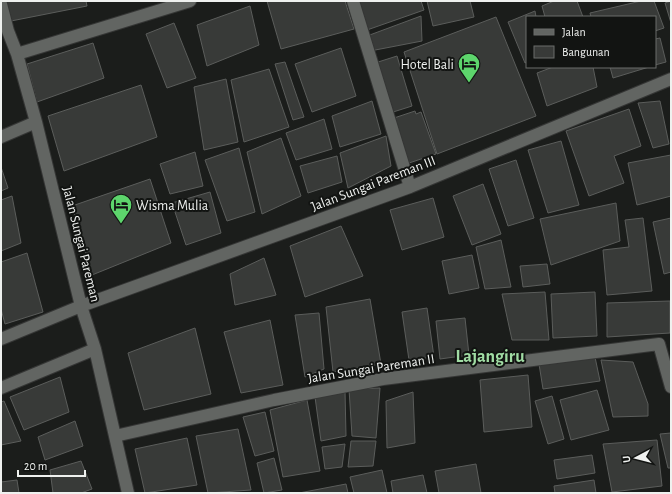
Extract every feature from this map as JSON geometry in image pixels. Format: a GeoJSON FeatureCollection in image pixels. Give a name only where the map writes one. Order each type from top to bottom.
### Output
{"type":"FeatureCollection","features":[{"type":"Feature","properties":{"kind":"street"},"geometry":{"type":"LineString","coordinates":[[17,54],[190,1]]}},
{"type":"Feature","properties":{"kind":"street"},"geometry":{"type":"LineString","coordinates":[[353,1],[410,187]]}},
{"type":"Feature","properties":{"kind":"street","name":"Jalan Sungai Pareman"},"geometry":{"type":"LineString","coordinates":[[1,4],[36,122],[81,306],[94,349],[128,493]]}},
{"type":"Feature","properties":{"kind":"street","name":"Jalan Sungai Pareman III"},"geometry":{"type":"LineString","coordinates":[[1,339],[81,306],[410,187],[670,82]]}},
{"type":"Feature","properties":{"kind":"street"},"geometry":{"type":"LineString","coordinates":[[1,137],[36,122]]}},
{"type":"Feature","properties":{"kind":"street","name":"Jalan Sungai Pareman II"},"geometry":{"type":"LineString","coordinates":[[115,436],[274,400],[384,379],[659,344],[671,386]]}},
{"type":"Feature","properties":{"kind":"street"},"geometry":{"type":"LineString","coordinates":[[1,388],[94,349]]}},
{"type":"Feature","properties":{"kind":"building"},"geometry":{"type":"Polygon","coordinates":[[[5,1],[86,1],[87,6],[11,21],[5,1]]]}},
{"type":"Feature","properties":{"kind":"building"},"geometry":{"type":"Polygon","coordinates":[[[267,1],[345,1],[354,29],[281,49],[267,1]]]}},
{"type":"Feature","properties":{"kind":"building"},"geometry":{"type":"Polygon","coordinates":[[[359,1],[421,1],[424,10],[367,30],[359,1]]]}},
{"type":"Feature","properties":{"kind":"building"},"geometry":{"type":"Polygon","coordinates":[[[427,1],[470,1],[474,17],[433,26],[427,1]]]}},
{"type":"Feature","properties":{"kind":"building"},"geometry":{"type":"Polygon","coordinates":[[[554,1],[577,1],[583,16],[545,16],[542,6],[554,1]]]}},
{"type":"Feature","properties":{"kind":"building"},"geometry":{"type":"Polygon","coordinates":[[[641,1],[654,1],[664,28],[656,31],[656,16],[591,16],[590,13],[641,1]]]}},
{"type":"Feature","properties":{"kind":"building"},"geometry":{"type":"Polygon","coordinates":[[[671,1],[671,23],[665,3],[671,1]]]}},
{"type":"Feature","properties":{"kind":"building"},"geometry":{"type":"Polygon","coordinates":[[[250,6],[259,45],[207,66],[197,25],[250,6]]]}},
{"type":"Feature","properties":{"kind":"building"},"geometry":{"type":"Polygon","coordinates":[[[535,11],[536,16],[526,16],[525,63],[508,22],[535,11]]]}},
{"type":"Feature","properties":{"kind":"building"},"geometry":{"type":"Polygon","coordinates":[[[421,16],[422,41],[370,51],[367,36],[421,16]]]}},
{"type":"Feature","properties":{"kind":"building","name":"Hotel Bali"},"geometry":{"type":"Polygon","coordinates":[[[496,17],[536,116],[437,154],[404,52],[496,17]]]}},
{"type":"Feature","properties":{"kind":"building"},"geometry":{"type":"Polygon","coordinates":[[[174,23],[196,78],[167,88],[146,34],[174,23]]]}},
{"type":"Feature","properties":{"kind":"building"},"geometry":{"type":"Polygon","coordinates":[[[660,38],[666,62],[656,65],[656,39],[660,38]]]}},
{"type":"Feature","properties":{"kind":"building"},"geometry":{"type":"Polygon","coordinates":[[[93,43],[104,78],[37,102],[27,64],[93,43]]]}},
{"type":"Feature","properties":{"kind":"building"},"geometry":{"type":"Polygon","coordinates":[[[341,48],[356,96],[312,112],[295,64],[341,48]]]}},
{"type":"Feature","properties":{"kind":"building"},"geometry":{"type":"Polygon","coordinates":[[[397,56],[412,106],[390,113],[375,63],[397,56]]]}},
{"type":"Feature","properties":{"kind":"building"},"geometry":{"type":"Polygon","coordinates":[[[285,62],[304,117],[293,120],[275,64],[285,62]]]}},
{"type":"Feature","properties":{"kind":"building"},"geometry":{"type":"Polygon","coordinates":[[[550,68],[593,68],[597,87],[547,106],[537,73],[550,68]]]}},
{"type":"Feature","properties":{"kind":"building"},"geometry":{"type":"Polygon","coordinates":[[[610,68],[646,68],[613,78],[610,68]]]}},
{"type":"Feature","properties":{"kind":"building"},"geometry":{"type":"Polygon","coordinates":[[[269,69],[289,127],[244,142],[231,80],[269,69]]]}},
{"type":"Feature","properties":{"kind":"building"},"geometry":{"type":"Polygon","coordinates":[[[226,79],[238,142],[204,150],[194,87],[226,79]]]}},
{"type":"Feature","properties":{"kind":"building"},"geometry":{"type":"Polygon","coordinates":[[[141,85],[157,137],[64,171],[48,116],[141,85]]]}},
{"type":"Feature","properties":{"kind":"building"},"geometry":{"type":"Polygon","coordinates":[[[372,101],[381,134],[340,147],[332,116],[372,101]]]}},
{"type":"Feature","properties":{"kind":"building"},"geometry":{"type":"Polygon","coordinates":[[[660,101],[669,144],[653,148],[638,103],[660,101]]]}},
{"type":"Feature","properties":{"kind":"building"},"geometry":{"type":"Polygon","coordinates":[[[629,109],[641,146],[614,156],[624,183],[589,196],[566,131],[629,109]]]}},
{"type":"Feature","properties":{"kind":"building"},"geometry":{"type":"Polygon","coordinates":[[[415,111],[416,114],[421,112],[436,154],[406,164],[391,119],[415,111]]]}},
{"type":"Feature","properties":{"kind":"building"},"geometry":{"type":"Polygon","coordinates":[[[324,119],[332,149],[296,160],[286,133],[324,119]]]}},
{"type":"Feature","properties":{"kind":"building"},"geometry":{"type":"Polygon","coordinates":[[[386,136],[391,166],[348,188],[340,153],[386,136]]]}},
{"type":"Feature","properties":{"kind":"building"},"geometry":{"type":"Polygon","coordinates":[[[281,138],[301,196],[262,214],[247,152],[281,138]]]}},
{"type":"Feature","properties":{"kind":"building"},"geometry":{"type":"Polygon","coordinates":[[[561,141],[579,205],[548,213],[528,150],[561,141]]]}},
{"type":"Feature","properties":{"kind":"building"},"geometry":{"type":"Polygon","coordinates":[[[239,148],[255,212],[227,221],[205,160],[239,148]]]}},
{"type":"Feature","properties":{"kind":"building"},"geometry":{"type":"Polygon","coordinates":[[[195,152],[203,186],[170,194],[160,164],[195,152]]]}},
{"type":"Feature","properties":{"kind":"building"},"geometry":{"type":"Polygon","coordinates":[[[671,155],[671,196],[637,205],[628,163],[671,155]]]}},
{"type":"Feature","properties":{"kind":"building"},"geometry":{"type":"Polygon","coordinates":[[[337,156],[342,182],[308,193],[300,166],[337,156]]]}},
{"type":"Feature","properties":{"kind":"building"},"geometry":{"type":"Polygon","coordinates":[[[516,160],[534,218],[508,226],[489,169],[516,160]]]}},
{"type":"Feature","properties":{"kind":"building"},"geometry":{"type":"Polygon","coordinates":[[[1,167],[8,188],[1,191],[1,167]]]}},
{"type":"Feature","properties":{"kind":"building","name":"Wisma Mulia"},"geometry":{"type":"Polygon","coordinates":[[[150,179],[171,243],[92,275],[72,206],[150,179]]]}},
{"type":"Feature","properties":{"kind":"building"},"geometry":{"type":"Polygon","coordinates":[[[483,184],[501,234],[472,245],[453,196],[483,184]]]}},
{"type":"Feature","properties":{"kind":"building"},"geometry":{"type":"Polygon","coordinates":[[[210,192],[221,233],[186,245],[172,203],[210,192]]]}},
{"type":"Feature","properties":{"kind":"building"},"geometry":{"type":"Polygon","coordinates":[[[12,196],[21,243],[1,251],[1,200],[12,196]]]}},
{"type":"Feature","properties":{"kind":"building"},"geometry":{"type":"Polygon","coordinates":[[[433,198],[444,237],[402,250],[390,210],[433,198]]]}},
{"type":"Feature","properties":{"kind":"building"},"geometry":{"type":"Polygon","coordinates":[[[616,203],[620,241],[551,265],[540,219],[616,203]]]}},
{"type":"Feature","properties":{"kind":"building"},"geometry":{"type":"Polygon","coordinates":[[[643,218],[652,291],[607,295],[603,250],[629,247],[625,220],[643,218]]]}},
{"type":"Feature","properties":{"kind":"building"},"geometry":{"type":"Polygon","coordinates":[[[671,218],[671,272],[664,274],[653,222],[671,218]]]}},
{"type":"Feature","properties":{"kind":"building"},"geometry":{"type":"Polygon","coordinates":[[[341,226],[363,276],[305,297],[290,246],[341,226]]]}},
{"type":"Feature","properties":{"kind":"building"},"geometry":{"type":"Polygon","coordinates":[[[501,240],[511,287],[485,289],[476,247],[501,240]]]}},
{"type":"Feature","properties":{"kind":"building"},"geometry":{"type":"Polygon","coordinates":[[[27,253],[43,312],[5,324],[1,309],[1,262],[27,253]]]}},
{"type":"Feature","properties":{"kind":"building"},"geometry":{"type":"Polygon","coordinates":[[[472,255],[479,288],[449,294],[442,261],[472,255]]]}},
{"type":"Feature","properties":{"kind":"building"},"geometry":{"type":"Polygon","coordinates":[[[264,258],[276,295],[235,305],[230,274],[264,258]]]}},
{"type":"Feature","properties":{"kind":"building"},"geometry":{"type":"Polygon","coordinates":[[[547,264],[550,284],[523,287],[520,266],[547,264]]]}},
{"type":"Feature","properties":{"kind":"building"},"geometry":{"type":"Polygon","coordinates":[[[545,292],[549,340],[512,340],[502,294],[545,292]]]}},
{"type":"Feature","properties":{"kind":"building"},"geometry":{"type":"Polygon","coordinates":[[[595,292],[597,336],[553,338],[551,294],[595,292]]]}},
{"type":"Feature","properties":{"kind":"building"},"geometry":{"type":"Polygon","coordinates":[[[370,299],[381,364],[333,372],[326,307],[370,299]]]}},
{"type":"Feature","properties":{"kind":"building"},"geometry":{"type":"Polygon","coordinates":[[[670,301],[670,333],[607,337],[607,303],[670,301]]]}},
{"type":"Feature","properties":{"kind":"building"},"geometry":{"type":"Polygon","coordinates":[[[427,308],[434,357],[409,360],[402,312],[427,308]]]}},
{"type":"Feature","properties":{"kind":"building"},"geometry":{"type":"Polygon","coordinates":[[[319,313],[324,369],[305,377],[295,315],[319,313]]]}},
{"type":"Feature","properties":{"kind":"building"},"geometry":{"type":"Polygon","coordinates":[[[465,318],[469,355],[440,359],[436,321],[465,318]]]}},
{"type":"Feature","properties":{"kind":"building"},"geometry":{"type":"Polygon","coordinates":[[[270,320],[283,385],[241,393],[224,332],[270,320]]]}},
{"type":"Feature","properties":{"kind":"building"},"geometry":{"type":"Polygon","coordinates":[[[195,328],[211,394],[144,410],[128,353],[195,328]]]}},
{"type":"Feature","properties":{"kind":"building"},"geometry":{"type":"Polygon","coordinates":[[[595,357],[600,381],[543,389],[539,364],[595,357]]]}},
{"type":"Feature","properties":{"kind":"building"},"geometry":{"type":"Polygon","coordinates":[[[601,360],[633,362],[648,404],[648,416],[613,417],[601,360]]]}},
{"type":"Feature","properties":{"kind":"building"},"geometry":{"type":"Polygon","coordinates":[[[528,375],[532,427],[484,432],[480,380],[528,375]]]}},
{"type":"Feature","properties":{"kind":"building"},"geometry":{"type":"Polygon","coordinates":[[[60,377],[69,412],[24,430],[10,397],[60,377]]]}},
{"type":"Feature","properties":{"kind":"building"},"geometry":{"type":"Polygon","coordinates":[[[380,388],[376,438],[352,436],[349,389],[380,388]]]}},
{"type":"Feature","properties":{"kind":"building"},"geometry":{"type":"Polygon","coordinates":[[[597,390],[609,430],[571,440],[560,400],[597,390]]]}},
{"type":"Feature","properties":{"kind":"building"},"geometry":{"type":"Polygon","coordinates":[[[345,391],[346,436],[321,441],[315,397],[345,391]]]}},
{"type":"Feature","properties":{"kind":"building"},"geometry":{"type":"Polygon","coordinates":[[[413,392],[415,443],[387,448],[386,401],[413,392]]]}},
{"type":"Feature","properties":{"kind":"building"},"geometry":{"type":"Polygon","coordinates":[[[552,396],[564,439],[548,444],[535,401],[552,396]]]}},
{"type":"Feature","properties":{"kind":"building"},"geometry":{"type":"Polygon","coordinates":[[[307,400],[320,471],[283,477],[270,410],[307,400]]]}},
{"type":"Feature","properties":{"kind":"building"},"geometry":{"type":"Polygon","coordinates":[[[4,401],[21,441],[1,445],[1,402],[4,401]]]}},
{"type":"Feature","properties":{"kind":"building"},"geometry":{"type":"Polygon","coordinates":[[[265,412],[274,451],[255,456],[243,417],[265,412]]]}},
{"type":"Feature","properties":{"kind":"building"},"geometry":{"type":"Polygon","coordinates":[[[75,421],[83,446],[45,460],[38,437],[75,421]]]}},
{"type":"Feature","properties":{"kind":"building"},"geometry":{"type":"Polygon","coordinates":[[[238,429],[251,490],[208,493],[196,436],[238,429]]]}},
{"type":"Feature","properties":{"kind":"building"},"geometry":{"type":"Polygon","coordinates":[[[671,433],[671,468],[668,468],[660,434],[671,433]]]}},
{"type":"Feature","properties":{"kind":"building"},"geometry":{"type":"Polygon","coordinates":[[[187,438],[197,485],[145,493],[135,449],[187,438]]]}},
{"type":"Feature","properties":{"kind":"building"},"geometry":{"type":"Polygon","coordinates":[[[657,440],[662,486],[612,492],[603,444],[657,440]]]}},
{"type":"Feature","properties":{"kind":"building"},"geometry":{"type":"Polygon","coordinates":[[[351,441],[376,441],[373,466],[348,467],[351,441]]]}},
{"type":"Feature","properties":{"kind":"building"},"geometry":{"type":"Polygon","coordinates":[[[345,444],[342,467],[325,469],[322,447],[345,444]]]}},
{"type":"Feature","properties":{"kind":"building"},"geometry":{"type":"Polygon","coordinates":[[[592,455],[595,473],[557,479],[554,460],[592,455]]]}},
{"type":"Feature","properties":{"kind":"building"},"geometry":{"type":"Polygon","coordinates":[[[274,458],[282,490],[264,493],[257,463],[274,458]]]}},
{"type":"Feature","properties":{"kind":"building"},"geometry":{"type":"Polygon","coordinates":[[[81,461],[92,489],[81,493],[53,493],[50,470],[81,461]]]}},
{"type":"Feature","properties":{"kind":"building"},"geometry":{"type":"Polygon","coordinates":[[[476,464],[481,493],[439,493],[435,471],[476,464]]]}},
{"type":"Feature","properties":{"kind":"building"},"geometry":{"type":"Polygon","coordinates":[[[382,470],[387,493],[354,493],[350,477],[382,470]]]}},
{"type":"Feature","properties":{"kind":"building"},"geometry":{"type":"Polygon","coordinates":[[[423,475],[427,493],[393,493],[391,481],[423,475]]]}},
{"type":"Feature","properties":{"kind":"building"},"geometry":{"type":"Polygon","coordinates":[[[17,480],[19,493],[1,493],[1,482],[17,480]]]}},
{"type":"Feature","properties":{"kind":"building"},"geometry":{"type":"Polygon","coordinates":[[[594,480],[596,493],[555,493],[554,486],[594,480]]]}},
{"type":"Feature","properties":{"kind":"building"},"geometry":{"type":"Polygon","coordinates":[[[346,484],[348,493],[299,493],[346,484]]]}},
{"type":"Feature","properties":{"kind":"place","name":"Hotel Bali"},"geometry":{"type":"Point","coordinates":[469,84]}},
{"type":"Feature","properties":{"kind":"place","name":"Wisma Mulia"},"geometry":{"type":"Point","coordinates":[121,224]}},
{"type":"Feature","properties":{"kind":"district","name":"Lajangiru"},"geometry":{"type":"Point","coordinates":[490,356]}}]}
